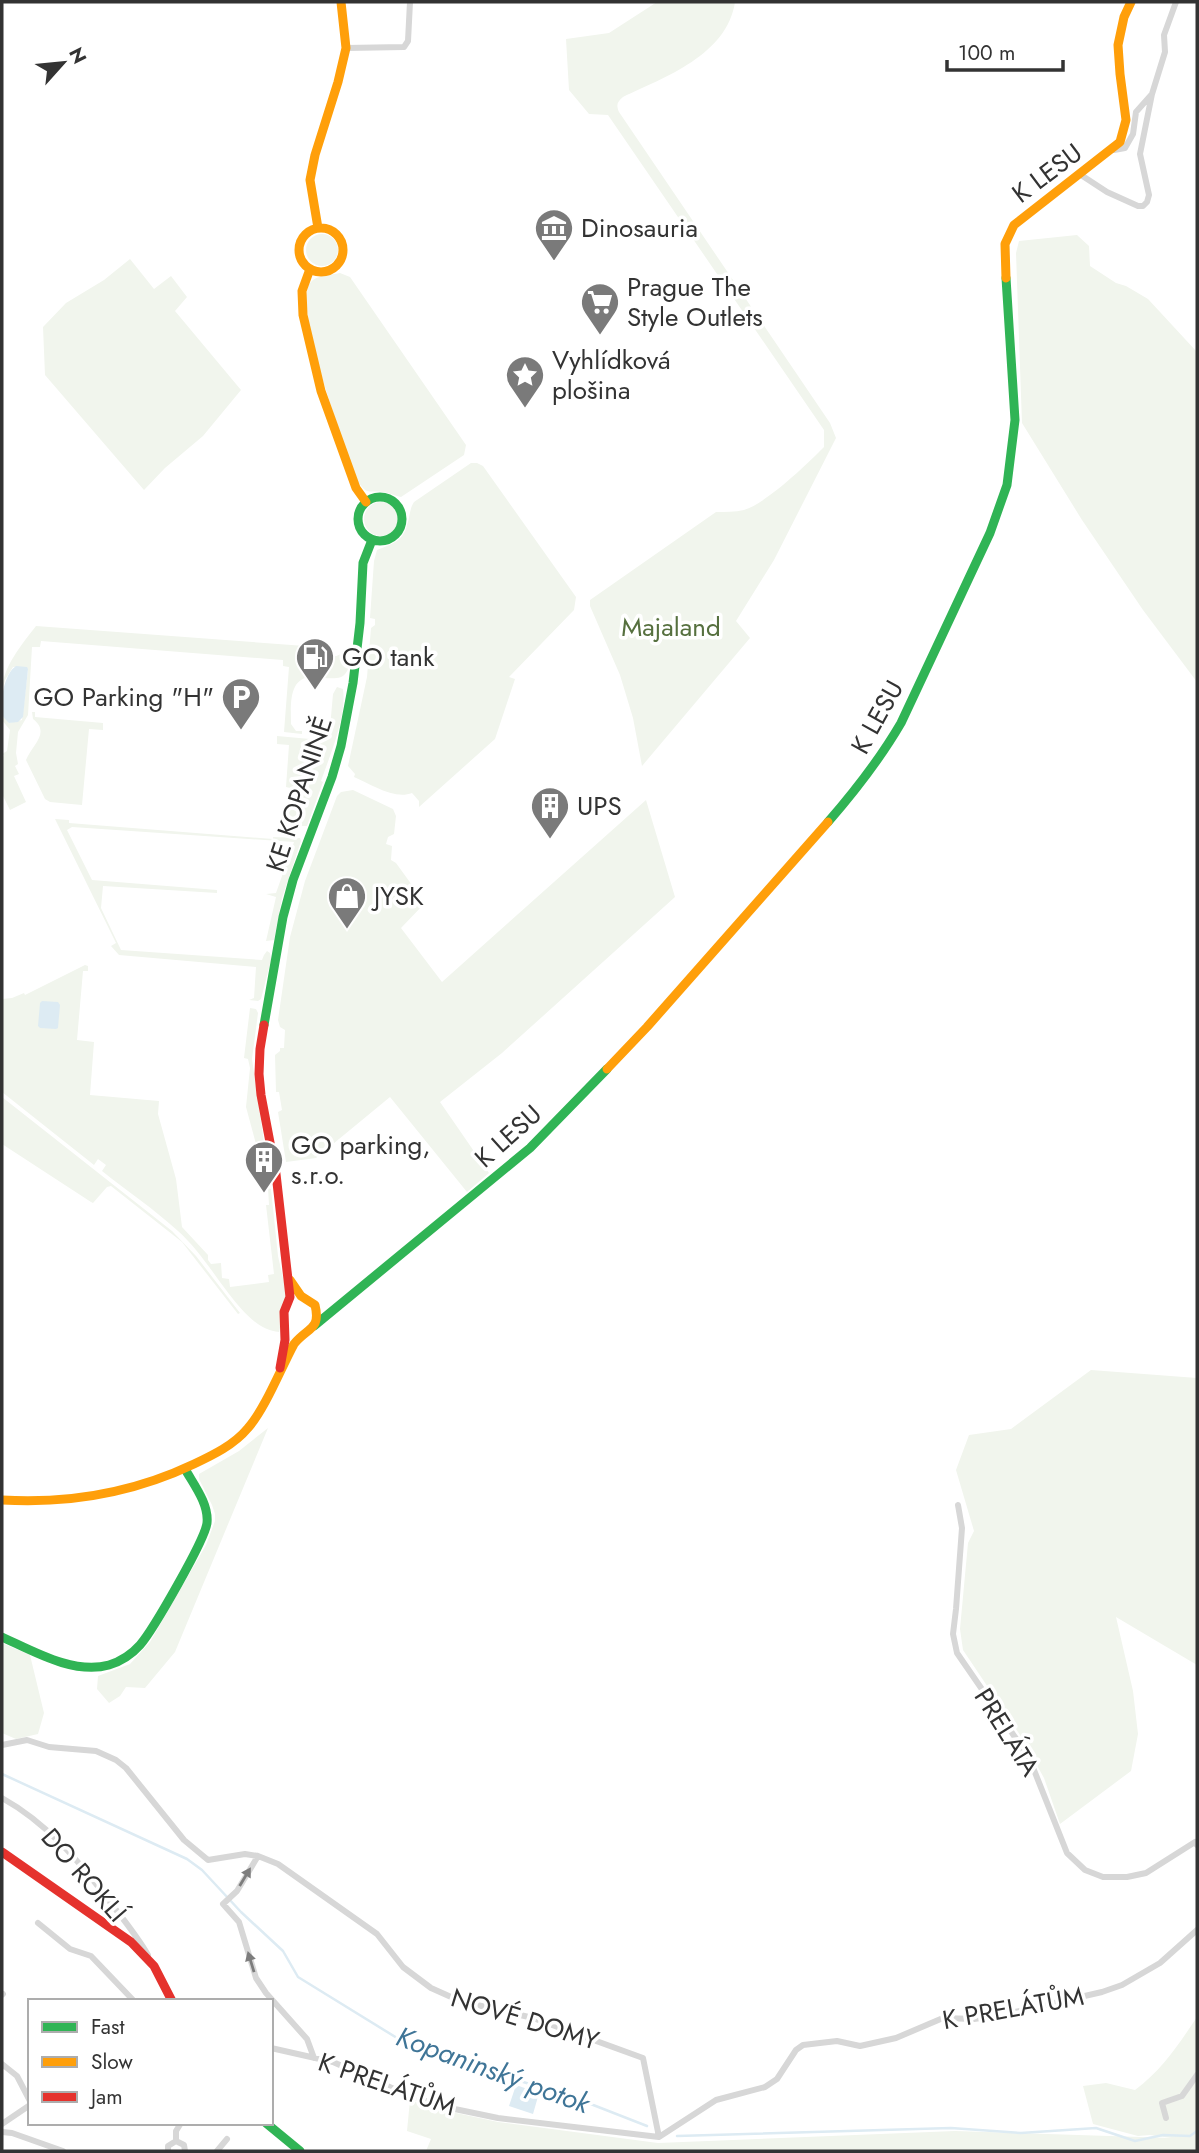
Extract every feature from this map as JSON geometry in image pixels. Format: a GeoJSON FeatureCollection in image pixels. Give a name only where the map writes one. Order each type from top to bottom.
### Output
{"type":"FeatureCollection","features":[{"type":"Feature","properties":{"kind":"street"},"geometry":{"type":"LineString","coordinates":[[318,228],[312,196],[312,170],[346,48],[341,2]]}},
{"type":"Feature","properties":{"kind":"street"},"geometry":{"type":"LineString","coordinates":[[346,48],[404,47],[408,41],[410,2]]}},
{"type":"Feature","properties":{"kind":"street","name":"K LESU"},"geometry":{"type":"LineString","coordinates":[[336,1307],[518,1158],[583,1095],[816,837],[884,752],[907,712],[990,533],[1007,485],[1015,420],[1005,267],[1009,234],[1022,217],[1120,142],[1126,120],[1118,42],[1120,25],[1131,2]]}},
{"type":"Feature","properties":{"kind":"street"},"geometry":{"type":"LineString","coordinates":[[1080,175],[1107,192],[1132,203],[1143,206],[1147,202],[1149,195],[1140,153],[1152,94],[1165,52],[1164,35],[1176,2]]}},
{"type":"Feature","properties":{"kind":"street"},"geometry":{"type":"LineString","coordinates":[[1112,150],[1125,148],[1133,135],[1136,112],[1152,94]]}},
{"type":"Feature","properties":{"kind":"street"},"geometry":{"type":"LineString","coordinates":[[318,228],[331,230],[342,242],[344,254],[331,271],[318,272],[310,269],[301,259],[300,246],[306,234],[318,228]]}},
{"type":"Feature","properties":{"kind":"street"},"geometry":{"type":"LineString","coordinates":[[310,269],[302,291],[307,337],[321,391],[351,475],[366,502]]}},
{"type":"Feature","properties":{"kind":"street"},"geometry":{"type":"LineString","coordinates":[[374,498],[387,499],[398,506],[402,517],[400,529],[395,536],[384,541],[372,540],[359,525],[359,514],[366,502],[374,498]]}},
{"type":"Feature","properties":{"kind":"street","name":"KE KOPANINĚ"},"geometry":{"type":"LineString","coordinates":[[288,1303],[288,1275],[276,1174],[259,1074],[261,1036],[283,917],[293,880],[341,746],[353,683],[363,563],[372,540]]}},
{"type":"Feature","properties":{"kind":"street"},"geometry":{"type":"LineString","coordinates":[[288,1275],[297,1292],[304,1298],[326,1308],[336,1307]]}},
{"type":"Feature","properties":{"kind":"street"},"geometry":{"type":"LineString","coordinates":[[280,1368],[285,1340],[284,1317],[288,1303],[295,1298],[304,1298]]}},
{"type":"Feature","properties":{"kind":"street"},"geometry":{"type":"LineString","coordinates":[[284,1317],[292,1329],[311,1329],[318,1318],[316,1305]]}},
{"type":"Feature","properties":{"kind":"street"},"geometry":{"type":"LineString","coordinates":[[2,1500],[54,1502],[144,1486],[185,1469],[227,1446],[246,1431],[258,1413],[294,1344],[336,1307]]}},
{"type":"Feature","properties":{"kind":"street"},"geometry":{"type":"LineString","coordinates":[[2,1637],[72,1665],[89,1668],[116,1663],[139,1646],[207,1525],[207,1510],[185,1469]]}},
{"type":"Feature","properties":{"kind":"street","name":"PRELÁTA"},"geometry":{"type":"LineString","coordinates":[[958,1505],[962,1528],[953,1634],[957,1653],[1019,1743],[1034,1770],[1067,1853],[1085,1870],[1103,1877],[1127,1877],[1153,1869],[1195,1842],[1197,1845]]}},
{"type":"Feature","properties":{"kind":"street","name":"NOVÉ DOMY"},"geometry":{"type":"LineString","coordinates":[[2,1745],[27,1740],[49,1747],[96,1751],[116,1760],[126,1768],[184,1840],[208,1860],[246,1854],[278,1864],[377,1934],[402,1967],[431,1988],[460,2001],[533,2018],[643,2058],[659,2137]]}},
{"type":"Feature","properties":{"kind":"street","name":"DO ROKLÍ"},"geometry":{"type":"LineString","coordinates":[[2,1798],[34,1818],[71,1853],[142,1945],[154,1966]]}},
{"type":"Feature","properties":{"kind":"street"},"geometry":{"type":"LineString","coordinates":[[2,1852],[140,1950],[154,1966],[171,1999]]}},
{"type":"Feature","properties":{"kind":"street"},"geometry":{"type":"LineString","coordinates":[[258,1856],[237,1891],[223,1904],[239,1922],[256,1978],[271,1999]]}},
{"type":"Feature","properties":{"kind":"street"},"geometry":{"type":"LineString","coordinates":[[38,1923],[70,1949],[91,1956],[132,1999]]}},
{"type":"Feature","properties":{"kind":"street","name":"K PRELÁTŮM"},"geometry":{"type":"LineString","coordinates":[[273,2048],[333,2062],[411,2096],[445,2107],[498,2118],[659,2137],[716,2100],[765,2087],[777,2079],[796,2050],[803,2045],[837,2041],[860,2046],[896,2038],[943,2018],[974,2019],[1002,2015],[1102,1992],[1122,1985],[1160,1963],[1197,1930]]}},
{"type":"Feature","properties":{"kind":"street"},"geometry":{"type":"LineString","coordinates":[[273,2001],[307,2039],[314,2058]]}},
{"type":"Feature","properties":{"kind":"street"},"geometry":{"type":"LineString","coordinates":[[2,2064],[17,2076],[28,2099]]}},
{"type":"Feature","properties":{"kind":"street"},"geometry":{"type":"LineString","coordinates":[[1166,2118],[1162,2103],[1182,2096],[1197,2075]]}},
{"type":"Feature","properties":{"kind":"street"},"geometry":{"type":"LineString","coordinates":[[2,2124],[28,2104]]}},
{"type":"Feature","properties":{"kind":"street"},"geometry":{"type":"LineString","coordinates":[[176,2141],[176,2131],[180,2125]]}},
{"type":"Feature","properties":{"kind":"street"},"geometry":{"type":"LineString","coordinates":[[268,2125],[300,2151]]}},
{"type":"Feature","properties":{"kind":"street"},"geometry":{"type":"LineString","coordinates":[[2,2132],[12,2133],[48,2149],[63,2151]]}},
{"type":"Feature","properties":{"kind":"street"},"geometry":{"type":"LineString","coordinates":[[218,2151],[227,2139]]}},
{"type":"Feature","properties":{"kind":"street"},"geometry":{"type":"LineString","coordinates":[[168,2151],[168,2146],[176,2141]]}},
{"type":"Feature","properties":{"kind":"street"},"geometry":{"type":"LineString","coordinates":[[176,2141],[184,2145],[185,2151]]}},
{"type":"Feature","properties":{"kind":"green space","name":"Majaland"},"geometry":{"type":"Polygon","coordinates":[[[657,2],[735,2],[730,20],[707,50],[675,72],[623,97],[619,100],[619,112],[830,423],[836,438],[774,560],[736,621],[750,638],[642,766],[633,718],[620,675],[590,606],[590,600],[716,512],[734,512],[754,506],[786,482],[824,447],[824,430],[608,115],[589,114],[569,90],[566,39],[609,33],[657,2]]]}},
{"type":"Feature","properties":{"kind":"green space"},"geometry":{"type":"Polygon","coordinates":[[[322,234],[333,239],[338,250],[333,261],[322,266],[311,261],[306,250],[311,239],[322,234]]]}},
{"type":"Feature","properties":{"kind":"green space"},"geometry":{"type":"Polygon","coordinates":[[[1077,235],[1089,246],[1090,266],[1148,299],[1197,352],[1197,682],[1143,610],[1082,520],[1022,423],[1016,253],[1019,241],[1077,235]]]}},
{"type":"Feature","properties":{"kind":"green space"},"geometry":{"type":"Polygon","coordinates":[[[130,259],[154,289],[171,276],[187,297],[175,311],[241,390],[203,436],[144,490],[45,375],[43,327],[66,303],[104,280],[130,259]]]}},
{"type":"Feature","properties":{"kind":"green space"},"geometry":{"type":"Polygon","coordinates":[[[340,273],[350,277],[466,445],[464,455],[401,497],[371,492],[357,480],[314,348],[306,297],[310,283],[320,277],[340,273]]]}},
{"type":"Feature","properties":{"kind":"green space"},"geometry":{"type":"Polygon","coordinates":[[[471,463],[483,466],[576,597],[574,610],[509,677],[515,679],[495,739],[419,807],[419,801],[412,793],[405,795],[383,790],[354,777],[355,774],[348,766],[367,677],[371,628],[375,625],[375,619],[370,618],[374,561],[377,550],[396,542],[403,535],[414,502],[471,463]]]}},
{"type":"Feature","properties":{"kind":"green space"},"geometry":{"type":"Polygon","coordinates":[[[381,502],[393,507],[398,519],[393,531],[381,536],[369,531],[364,519],[369,507],[381,502]]]}},
{"type":"Feature","properties":{"kind":"green space"},"geometry":{"type":"Polygon","coordinates":[[[36,626],[305,646],[332,656],[337,656],[346,648],[352,649],[348,668],[342,676],[311,677],[311,672],[322,672],[322,666],[311,665],[310,677],[303,679],[294,688],[291,724],[296,731],[302,731],[302,734],[284,732],[289,667],[283,666],[283,660],[41,641],[40,647],[32,647],[28,715],[18,732],[16,753],[18,764],[15,766],[19,774],[14,776],[26,802],[10,810],[2,794],[2,754],[7,751],[10,730],[2,720],[2,714],[9,723],[22,720],[27,668],[13,667],[2,691],[3,682],[14,657],[36,626]]]}},
{"type":"Feature","properties":{"kind":"green space"},"geometry":{"type":"Polygon","coordinates":[[[337,687],[343,689],[343,711],[321,781],[323,782],[307,826],[289,826],[287,822],[290,788],[286,787],[289,745],[277,744],[277,736],[310,739],[325,734],[330,728],[333,694],[337,687]]]}},
{"type":"Feature","properties":{"kind":"green space"},"geometry":{"type":"Polygon","coordinates":[[[32,712],[35,712],[35,717],[103,723],[103,730],[89,729],[82,805],[50,802],[45,799],[26,760],[40,734],[32,712]]]}},
{"type":"Feature","properties":{"kind":"green space"},"geometry":{"type":"Polygon","coordinates":[[[353,790],[393,809],[396,816],[394,834],[388,837],[386,844],[392,846],[391,860],[425,903],[401,928],[442,982],[646,800],[675,897],[502,1053],[440,1102],[489,1173],[467,1192],[390,1097],[316,1158],[286,1162],[278,1112],[282,1110],[279,1092],[276,1092],[275,1055],[280,1048],[284,1048],[285,1030],[280,1027],[278,1020],[290,937],[305,881],[337,796],[341,792],[353,790]]]}},
{"type":"Feature","properties":{"kind":"green space"},"geometry":{"type":"Polygon","coordinates":[[[55,819],[69,820],[69,823],[273,839],[300,838],[282,898],[274,940],[266,941],[276,897],[266,894],[276,893],[294,842],[72,827],[67,830],[92,880],[217,890],[217,893],[103,886],[101,908],[121,950],[262,960],[267,951],[271,960],[261,999],[249,1000],[254,998],[256,967],[119,955],[111,946],[116,943],[55,819]]]}},
{"type":"Feature","properties":{"kind":"green space"},"geometry":{"type":"Polygon","coordinates":[[[85,965],[88,966],[88,971],[83,971],[77,1040],[94,1042],[90,1095],[159,1101],[158,1114],[176,1179],[182,1227],[208,1255],[211,1264],[221,1263],[222,1278],[229,1279],[230,1287],[269,1282],[268,1275],[274,1274],[266,1205],[269,1205],[268,1188],[271,1189],[278,1256],[287,1296],[279,1332],[264,1328],[251,1318],[185,1238],[160,1215],[102,1171],[106,1165],[98,1159],[94,1165],[2,1092],[2,999],[24,993],[25,995],[85,965]]]}},
{"type":"Feature","properties":{"kind":"green space"},"geometry":{"type":"Polygon","coordinates":[[[250,1008],[256,1009],[258,1013],[252,1059],[268,1170],[263,1170],[246,1107],[250,1068],[248,1059],[244,1058],[250,1008]]]}},
{"type":"Feature","properties":{"kind":"green space"},"geometry":{"type":"Polygon","coordinates":[[[2,1097],[172,1231],[196,1256],[240,1313],[238,1314],[182,1242],[111,1186],[93,1203],[2,1144],[2,1097]]]}},
{"type":"Feature","properties":{"kind":"green space"},"geometry":{"type":"Polygon","coordinates":[[[1091,1370],[1197,1378],[1197,1665],[1116,1617],[1133,1691],[1138,1734],[1131,1771],[1060,1824],[1044,1778],[1020,1735],[963,1650],[960,1629],[968,1543],[974,1531],[956,1470],[969,1435],[1011,1429],[1091,1370]]]}},
{"type":"Feature","properties":{"kind":"green space"},"geometry":{"type":"Polygon","coordinates":[[[268,1428],[175,1652],[145,1688],[126,1687],[120,1696],[109,1703],[97,1689],[98,1676],[130,1664],[150,1642],[206,1545],[215,1514],[199,1474],[239,1451],[268,1428]]]}},
{"type":"Feature","properties":{"kind":"green space"},"geometry":{"type":"Polygon","coordinates":[[[2,1643],[30,1655],[44,1713],[38,1734],[16,1739],[2,1733],[2,1643]]]}},
{"type":"Feature","properties":{"kind":"green space"},"geometry":{"type":"Polygon","coordinates":[[[1197,2017],[1197,2151],[426,2151],[431,2139],[407,2131],[410,2100],[498,2122],[658,2143],[955,2131],[1172,2138],[1138,2136],[1093,2124],[1083,2086],[1106,2083],[1135,2090],[1162,2065],[1197,2017]]]}},
{"type":"Feature","properties":{"kind":"shaded area"},"geometry":{"type":"Polygon","coordinates":[[[16,666],[28,669],[23,717],[18,722],[9,723],[2,714],[2,695],[8,675],[16,666]]]}},
{"type":"Feature","properties":{"kind":"shaded area"},"geometry":{"type":"Polygon","coordinates":[[[42,1001],[58,1002],[60,1005],[58,1028],[38,1026],[42,1001]]]}},
{"type":"Feature","properties":{"kind":"shaded area"},"geometry":{"type":"Polygon","coordinates":[[[516,2085],[539,2093],[533,2114],[509,2106],[516,2085]]]}},
{"type":"Feature","properties":{"kind":"waterway","name":"Kopaninský potok"},"geometry":{"type":"LineString","coordinates":[[2,1774],[187,1859],[202,1870],[241,1912],[283,1951],[298,1977],[410,2046],[583,2101],[647,2126]]}},
{"type":"Feature","properties":{"kind":"waterway","name":"Kopaninský potok"},"geometry":{"type":"LineString","coordinates":[[677,2136],[951,2128],[1021,2133],[1096,2128],[1135,2141],[1163,2135],[1190,2136],[1197,2131]]}},
{"type":"Feature","properties":{"kind":"traffic: fast"},"geometry":{"type":"LineString","coordinates":[[828,822],[867,774],[901,723],[990,533],[1007,485],[1015,420],[1006,278]]}},
{"type":"Feature","properties":{"kind":"traffic: fast"},"geometry":{"type":"LineString","coordinates":[[380,497],[395,504],[402,519],[395,534],[380,541],[365,534],[358,519],[365,504],[380,497]]}},
{"type":"Feature","properties":{"kind":"traffic: fast"},"geometry":{"type":"LineString","coordinates":[[264,1025],[283,917],[293,880],[341,746],[353,683],[363,563],[372,540]]}},
{"type":"Feature","properties":{"kind":"traffic: fast"},"geometry":{"type":"LineString","coordinates":[[314,1326],[530,1148],[607,1069]]}},
{"type":"Feature","properties":{"kind":"traffic: fast"},"geometry":{"type":"LineString","coordinates":[[2,1637],[40,1655],[82,1667],[109,1665],[134,1651],[147,1636],[178,1585],[207,1523],[203,1502],[185,1469]]}},
{"type":"Feature","properties":{"kind":"traffic: fast"},"geometry":{"type":"LineString","coordinates":[[268,2125],[300,2151]]}},
{"type":"Feature","properties":{"kind":"traffic: slow"},"geometry":{"type":"LineString","coordinates":[[318,228],[310,180],[346,48],[341,2]]}},
{"type":"Feature","properties":{"kind":"traffic: slow"},"geometry":{"type":"LineString","coordinates":[[1006,278],[1005,244],[1014,225],[1120,142],[1126,120],[1118,45],[1124,17],[1131,2]]}},
{"type":"Feature","properties":{"kind":"traffic: slow"},"geometry":{"type":"LineString","coordinates":[[321,228],[330,229],[337,234],[342,241],[343,250],[342,259],[337,266],[330,271],[321,272],[312,271],[305,266],[300,259],[299,250],[300,241],[305,234],[312,229],[321,228]]}},
{"type":"Feature","properties":{"kind":"traffic: slow"},"geometry":{"type":"LineString","coordinates":[[310,269],[302,291],[303,315],[321,391],[356,488],[366,502]]}},
{"type":"Feature","properties":{"kind":"traffic: slow"},"geometry":{"type":"LineString","coordinates":[[607,1069],[828,822]]}},
{"type":"Feature","properties":{"kind":"traffic: slow"},"geometry":{"type":"LineString","coordinates":[[2,1500],[77,1498],[124,1489],[194,1464],[236,1440],[261,1410],[294,1344],[315,1324],[315,1305],[301,1296],[290,1280]]}},
{"type":"Feature","properties":{"kind":"traffic: jam"},"geometry":{"type":"LineString","coordinates":[[264,1025],[260,1049],[261,1095],[276,1174],[290,1297],[284,1312],[285,1340],[280,1368]]}},
{"type":"Feature","properties":{"kind":"traffic: jam"},"geometry":{"type":"LineString","coordinates":[[2,1852],[131,1942],[154,1966],[171,1999]]}},
{"type":"Feature","properties":{"kind":"place","name":"Dinosauria"},"geometry":{"type":"Point","coordinates":[554,262]}},
{"type":"Feature","properties":{"kind":"place","name":"Prague The Style Outlets"},"geometry":{"type":"Point","coordinates":[600,336]}},
{"type":"Feature","properties":{"kind":"place","name":"Vyhlídková plošina"},"geometry":{"type":"Point","coordinates":[525,409]}},
{"type":"Feature","properties":{"kind":"place","name":"GO tank"},"geometry":{"type":"Point","coordinates":[315,691]}},
{"type":"Feature","properties":{"kind":"place","name":"GO Parking \"H\""},"geometry":{"type":"Point","coordinates":[241,731]}},
{"type":"Feature","properties":{"kind":"place","name":"UPS"},"geometry":{"type":"Point","coordinates":[550,840]}},
{"type":"Feature","properties":{"kind":"place","name":"JYSK"},"geometry":{"type":"Point","coordinates":[347,930]}},
{"type":"Feature","properties":{"kind":"place","name":"GO parking, s.r.o."},"geometry":{"type":"Point","coordinates":[264,1194]}}]}
